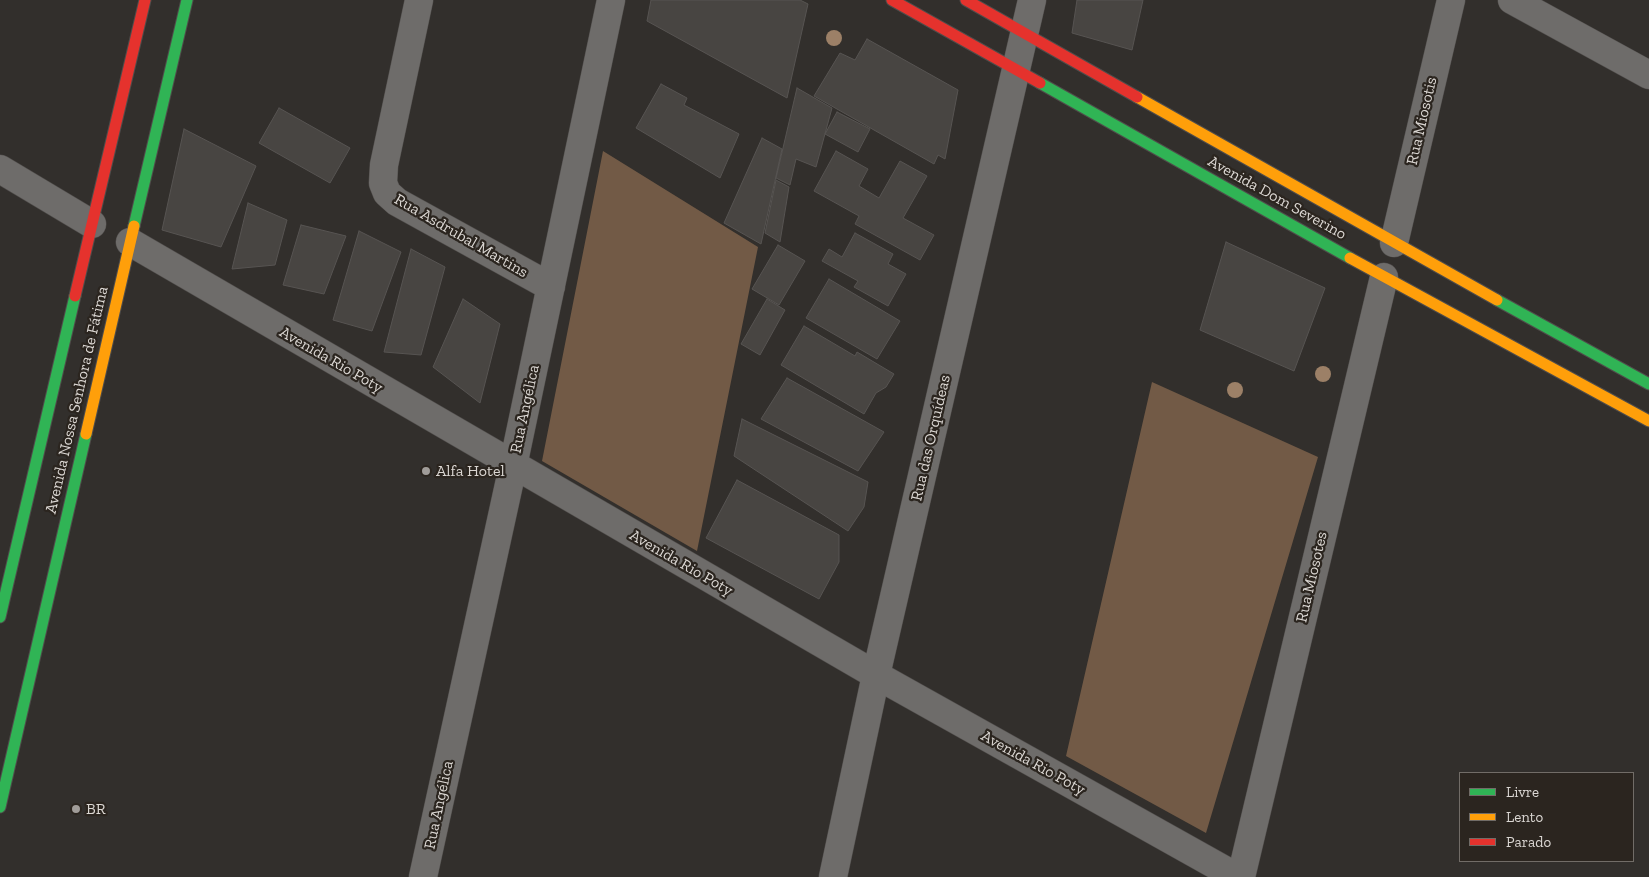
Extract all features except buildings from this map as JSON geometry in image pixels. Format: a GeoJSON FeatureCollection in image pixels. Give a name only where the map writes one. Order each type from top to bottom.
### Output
{"type":"FeatureCollection","features":[{"type":"Feature","properties":{"kind":"main road","name":"Avenida Nossa Senhora de Fátima"},"geometry":{"type":"LineString","coordinates":[[0,617],[144,0]]}},
{"type":"Feature","properties":{"kind":"main road","name":"Avenida Nossa Senhora de Fátima"},"geometry":{"type":"LineString","coordinates":[[0,808],[130,242],[188,0]]}},
{"type":"Feature","properties":{"kind":"main road","name":"Avenida Dom Severino"},"geometry":{"type":"LineString","coordinates":[[892,0],[1384,277],[1649,421]]}},
{"type":"Feature","properties":{"kind":"main road","name":"Avenida Dom Severino"},"geometry":{"type":"LineString","coordinates":[[966,0],[1394,243],[1649,384]]}},
{"type":"Feature","properties":{"kind":"street","name":"Rua Asdrubal Martins"},"geometry":{"type":"LineString","coordinates":[[419,0],[384,165],[383,183],[387,193],[397,202],[551,287]]}},
{"type":"Feature","properties":{"kind":"street","name":"Rua Angélica"},"geometry":{"type":"LineString","coordinates":[[423,877],[513,466],[611,0]]}},
{"type":"Feature","properties":{"kind":"street","name":"Rua das Orquídeas"},"geometry":{"type":"LineString","coordinates":[[833,877],[876,675],[1032,0]]}},
{"type":"Feature","properties":{"kind":"street","name":"Rua Miosotis"},"geometry":{"type":"LineString","coordinates":[[1394,243],[1451,0]]}},
{"type":"Feature","properties":{"kind":"street"},"geometry":{"type":"LineString","coordinates":[[1512,0],[1649,75]]}},
{"type":"Feature","properties":{"kind":"street"},"geometry":{"type":"LineString","coordinates":[[0,169],[92,224]]}},
{"type":"Feature","properties":{"kind":"street","name":"Avenida Rio Poty"},"geometry":{"type":"LineString","coordinates":[[130,242],[876,675],[1237,877]]}},
{"type":"Feature","properties":{"kind":"street","name":"Rua Miosotes"},"geometry":{"type":"LineString","coordinates":[[1241,877],[1384,277]]}},
{"type":"Feature","properties":{"kind":"shaded area"},"geometry":{"type":"Polygon","coordinates":[[[603,151],[758,247],[697,551],[542,461],[603,151]]]}},
{"type":"Feature","properties":{"kind":"shaded area"},"geometry":{"type":"Polygon","coordinates":[[[1152,382],[1318,457],[1206,833],[1066,756],[1152,382]]]}},
{"type":"Feature","properties":{"kind":"traffic: fast"},"geometry":{"type":"LineString","coordinates":[[134,226],[187,0]]}},
{"type":"Feature","properties":{"kind":"traffic: fast"},"geometry":{"type":"LineString","coordinates":[[1040,83],[1350,258]]}},
{"type":"Feature","properties":{"kind":"traffic: fast"},"geometry":{"type":"LineString","coordinates":[[0,617],[75,296]]}},
{"type":"Feature","properties":{"kind":"traffic: fast"},"geometry":{"type":"LineString","coordinates":[[1497,300],[1649,384]]}},
{"type":"Feature","properties":{"kind":"traffic: fast"},"geometry":{"type":"LineString","coordinates":[[0,807],[86,434]]}},
{"type":"Feature","properties":{"kind":"traffic: slow"},"geometry":{"type":"LineString","coordinates":[[1137,97],[1497,300]]}},
{"type":"Feature","properties":{"kind":"traffic: slow"},"geometry":{"type":"LineString","coordinates":[[86,434],[134,226]]}},
{"type":"Feature","properties":{"kind":"traffic: slow"},"geometry":{"type":"LineString","coordinates":[[1350,258],[1649,421]]}},
{"type":"Feature","properties":{"kind":"traffic: jam"},"geometry":{"type":"LineString","coordinates":[[75,296],[145,0]]}},
{"type":"Feature","properties":{"kind":"traffic: jam"},"geometry":{"type":"LineString","coordinates":[[892,0],[1040,83]]}},
{"type":"Feature","properties":{"kind":"traffic: jam"},"geometry":{"type":"LineString","coordinates":[[966,0],[1137,97]]}},
{"type":"Feature","properties":{"kind":"place","name":"Alfa Hotel"},"geometry":{"type":"Point","coordinates":[426,471]}},
{"type":"Feature","properties":{"kind":"place","name":"BR"},"geometry":{"type":"Point","coordinates":[76,809]}}]}
